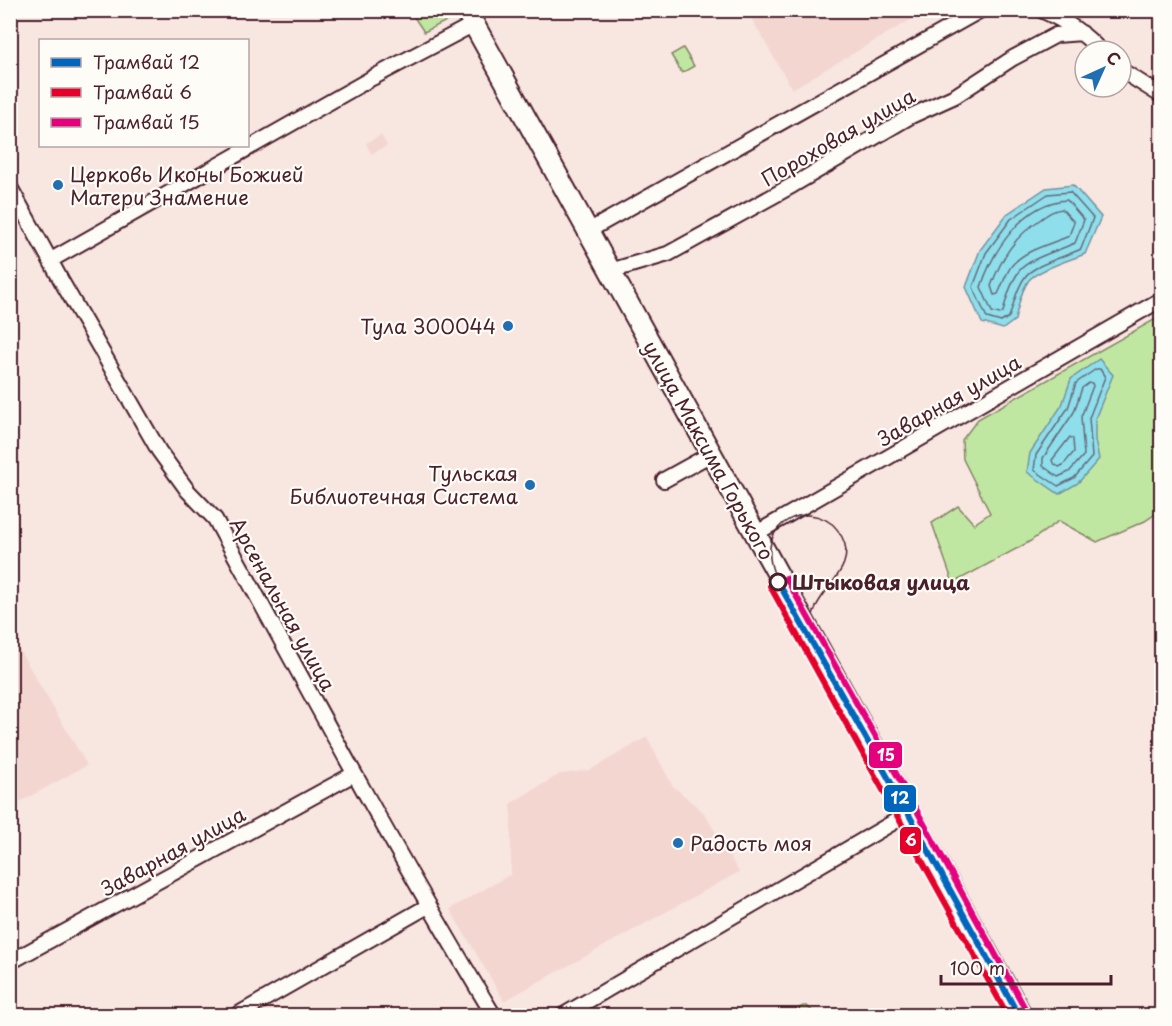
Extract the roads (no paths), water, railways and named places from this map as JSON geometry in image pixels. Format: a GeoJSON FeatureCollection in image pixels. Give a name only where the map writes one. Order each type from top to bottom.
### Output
{"type":"FeatureCollection","features":[{"type":"Feature","properties":{"kind":"main road","name":"улица Максима Горького"},"geometry":{"type":"LineString","coordinates":[[470,17],[1022,1016]]}},
{"type":"Feature","properties":{"kind":"street","name":"Пороховая улица"},"geometry":{"type":"LineString","coordinates":[[588,231],[981,10]]}},
{"type":"Feature","properties":{"kind":"street"},"geometry":{"type":"LineString","coordinates":[[1041,10],[1061,19],[1088,39]]}},
{"type":"Feature","properties":{"kind":"street"},"geometry":{"type":"LineString","coordinates":[[51,260],[366,82],[470,17]]}},
{"type":"Feature","properties":{"kind":"street","name":"Пороховая улица"},"geometry":{"type":"LineString","coordinates":[[610,271],[668,254],[911,116],[955,96],[1012,58],[1056,35],[1082,33]]}},
{"type":"Feature","properties":{"kind":"street"},"geometry":{"type":"LineString","coordinates":[[1133,78],[1161,96]]}},
{"type":"Feature","properties":{"kind":"street","name":"Арсенальная улица"},"geometry":{"type":"LineString","coordinates":[[10,187],[159,451],[188,491],[215,519],[428,906],[494,1016]]}},
{"type":"Feature","properties":{"kind":"street","name":"Заварная улица"},"geometry":{"type":"LineString","coordinates":[[755,534],[1161,299]]}},
{"type":"Feature","properties":{"kind":"street"},"geometry":{"type":"LineString","coordinates":[[664,480],[711,454]]}},
{"type":"Feature","properties":{"kind":"street","name":"Заварная улица"},"geometry":{"type":"LineString","coordinates":[[10,962],[354,774]]}},
{"type":"Feature","properties":{"kind":"street"},"geometry":{"type":"LineString","coordinates":[[562,1016],[911,812]]}},
{"type":"Feature","properties":{"kind":"street"},"geometry":{"type":"LineString","coordinates":[[235,1016],[428,906]]}},
{"type":"Feature","properties":{"kind":"water"},"geometry":{"type":"Polygon","coordinates":[[[1073,185],[1101,217],[1085,254],[1033,276],[1026,284],[1015,320],[1003,329],[982,323],[966,287],[980,250],[1007,214],[1046,188],[1073,185]]]}},
{"type":"Feature","properties":{"kind":"water"},"geometry":{"type":"Polygon","coordinates":[[[1099,359],[1113,375],[1095,419],[1095,440],[1099,459],[1078,483],[1059,494],[1027,472],[1030,453],[1062,405],[1071,379],[1099,359]]]}},
{"type":"Feature","properties":{"kind":"tram line"},"geometry":{"type":"LineString","coordinates":[[778,582],[770,560],[771,542],[778,528],[789,519],[803,515],[818,517],[832,524],[842,537],[846,550],[844,562],[817,605],[813,617],[813,629],[887,765]]}},
{"type":"Feature","properties":{"kind":"tram line","name":"15"},"geometry":{"type":"LineString","coordinates":[[786,578],[1027,1012]]}},
{"type":"Feature","properties":{"kind":"tram line","name":"12"},"geometry":{"type":"LineString","coordinates":[[778,582],[1019,1016]]}},
{"type":"Feature","properties":{"kind":"tram line","name":"6"},"geometry":{"type":"LineString","coordinates":[[770,586],[1008,1016]]}},
{"type":"Feature","properties":{"kind":"place","name":"Церковь Иконы Божией Матери Знамение"},"geometry":{"type":"Point","coordinates":[58,185]}},
{"type":"Feature","properties":{"kind":"place","name":"Тула 300044"},"geometry":{"type":"Point","coordinates":[508,326]}},
{"type":"Feature","properties":{"kind":"place","name":"Тульская Библиотечная Система"},"geometry":{"type":"Point","coordinates":[530,485]}},
{"type":"Feature","properties":{"kind":"place","name":"Штыковая улица"},"geometry":{"type":"Point","coordinates":[778,582]}},
{"type":"Feature","properties":{"kind":"place","name":"Радость моя"},"geometry":{"type":"Point","coordinates":[678,843]}}]}
